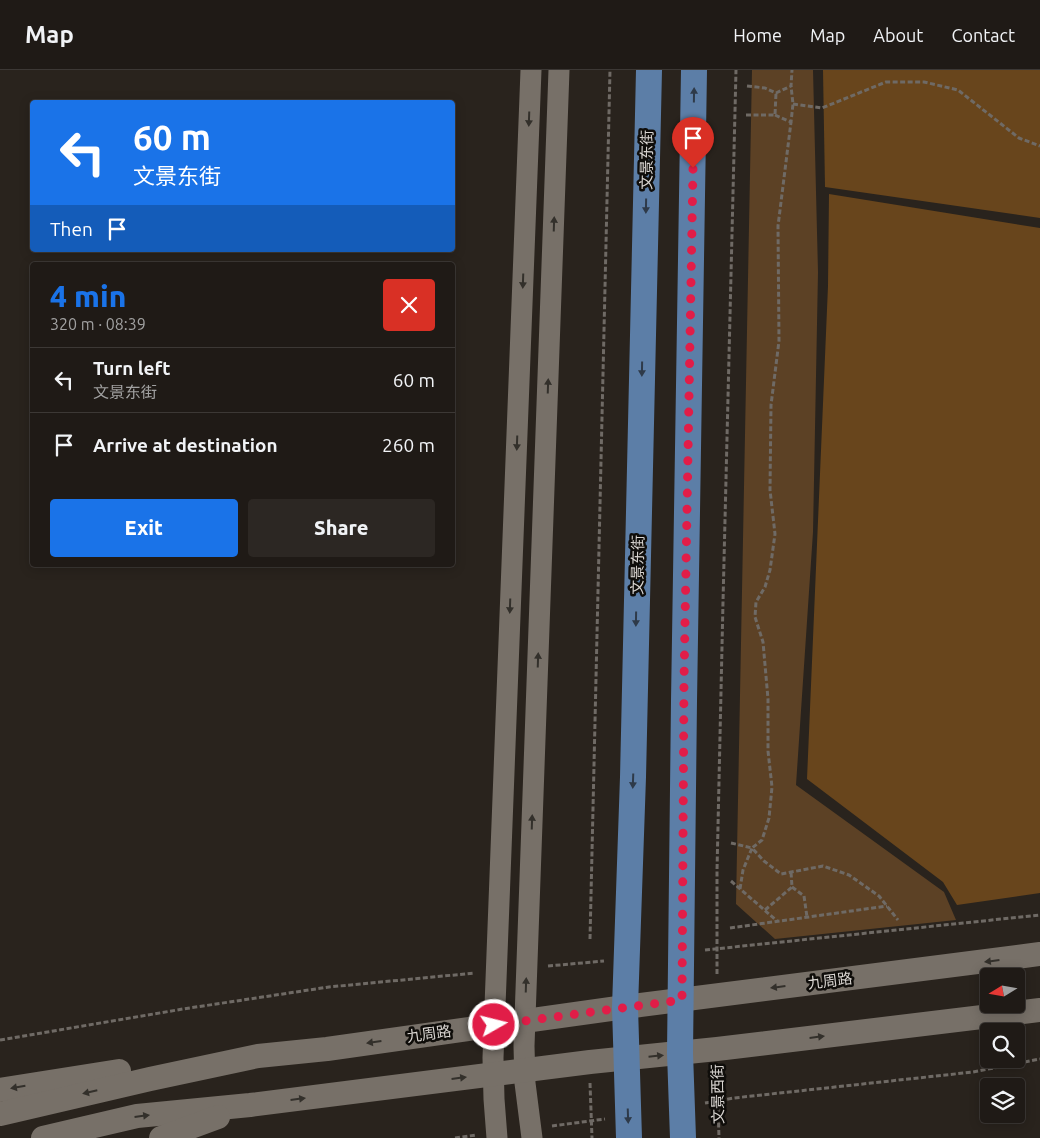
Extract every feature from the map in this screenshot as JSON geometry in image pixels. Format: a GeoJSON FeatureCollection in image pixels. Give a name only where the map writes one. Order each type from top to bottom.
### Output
{"type":"FeatureCollection","features":[{"type":"Feature","properties":{"kind":"main road","name":"文景东街"},"geometry":{"type":"LineString","coordinates":[[626,1059],[625,1007],[633,777],[649,70]]}},
{"type":"Feature","properties":{"kind":"main road"},"geometry":{"type":"LineString","coordinates":[[683,1138],[680,1053],[694,70]]}},
{"type":"Feature","properties":{"kind":"main road","name":"九周路"},"geometry":{"type":"LineString","coordinates":[[0,1114],[258,1056],[1040,954]]}},
{"type":"Feature","properties":{"kind":"main road"},"geometry":{"type":"LineString","coordinates":[[43,1138],[137,1116],[250,1105],[590,1062],[717,1049],[1040,1010]]}},
{"type":"Feature","properties":{"kind":"main road"},"geometry":{"type":"LineString","coordinates":[[0,1090],[121,1071],[258,1056]]}},
{"type":"Feature","properties":{"kind":"main road"},"geometry":{"type":"LineString","coordinates":[[626,1059],[629,1127]]}},
{"type":"Feature","properties":{"kind":"main road"},"geometry":{"type":"LineString","coordinates":[[161,1138],[250,1105]]}},
{"type":"Feature","properties":{"kind":"street"},"geometry":{"type":"LineString","coordinates":[[490,1136],[494,1099],[493,1058],[531,70]]}},
{"type":"Feature","properties":{"kind":"street"},"geometry":{"type":"LineString","coordinates":[[537,1132],[525,1083],[524,1046],[559,70]]}},
{"type":"Feature","properties":{"kind":"path"},"geometry":{"type":"LineString","coordinates":[[590,939],[610,70]]}},
{"type":"Feature","properties":{"kind":"path"},"geometry":{"type":"LineString","coordinates":[[716,995],[718,949],[717,871],[736,70]]}},
{"type":"Feature","properties":{"kind":"path"},"geometry":{"type":"LineString","coordinates":[[740,889],[743,870],[752,848],[762,840],[769,818],[772,787],[768,750],[768,699],[763,642],[755,617],[756,602],[765,587],[770,570],[775,534],[770,490],[771,405],[779,341],[778,226],[781,186],[793,104],[792,70]]}},
{"type":"Feature","properties":{"kind":"path"},"geometry":{"type":"LineString","coordinates":[[793,104],[822,108],[886,82],[924,82],[958,90],[1019,138],[1040,146]]}},
{"type":"Feature","properties":{"kind":"path"},"geometry":{"type":"LineString","coordinates":[[747,86],[765,88],[776,93],[791,86]]}},
{"type":"Feature","properties":{"kind":"path"},"geometry":{"type":"LineString","coordinates":[[775,115],[776,93]]}},
{"type":"Feature","properties":{"kind":"path"},"geometry":{"type":"LineString","coordinates":[[746,115],[775,115],[791,122]]}},
{"type":"Feature","properties":{"kind":"path"},"geometry":{"type":"LineString","coordinates":[[731,843],[752,848],[780,874],[823,866],[849,875],[879,896],[898,920]]}},
{"type":"Feature","properties":{"kind":"path"},"geometry":{"type":"LineString","coordinates":[[791,872],[792,887],[804,896],[807,917]]}},
{"type":"Feature","properties":{"kind":"path"},"geometry":{"type":"LineString","coordinates":[[731,881],[778,921]]}},
{"type":"Feature","properties":{"kind":"path"},"geometry":{"type":"LineString","coordinates":[[765,910],[792,887]]}},
{"type":"Feature","properties":{"kind":"path"},"geometry":{"type":"LineString","coordinates":[[730,928],[888,906]]}},
{"type":"Feature","properties":{"kind":"path","name":"文景西街"},"geometry":{"type":"LineString","coordinates":[[717,1049],[719,1138]]}},
{"type":"Feature","properties":{"kind":"path"},"geometry":{"type":"LineString","coordinates":[[682,1107],[718,1101],[973,1072],[1040,1059]]}},
{"type":"Feature","properties":{"kind":"path"},"geometry":{"type":"LineString","coordinates":[[590,1062],[592,1138]]}},
{"type":"Feature","properties":{"kind":"path"},"geometry":{"type":"LineString","coordinates":[[537,1132],[592,1120],[629,1127]]}},
{"type":"Feature","properties":{"kind":"path"},"geometry":{"type":"LineString","coordinates":[[455,1138],[490,1136]]}},
{"type":"Feature","properties":{"kind":"shaded area"},"geometry":{"type":"Polygon","coordinates":[[[752,70],[813,70],[818,272],[813,532],[796,785],[944,892],[956,920],[775,939],[736,904],[752,70]]]}},
{"type":"Feature","properties":{"kind":"shaded area"},"geometry":{"type":"Polygon","coordinates":[[[823,70],[1040,70],[1040,218],[825,187],[823,70]]]}},
{"type":"Feature","properties":{"kind":"shaded area"},"geometry":{"type":"Polygon","coordinates":[[[829,194],[1040,228],[1040,893],[957,905],[943,882],[807,779],[828,286],[829,194]]]}},
{"type":"Feature","properties":{"kind":"route"},"geometry":{"type":"LineString","coordinates":[[494,1025],[682,1000],[684,681],[693,168]]}}]}
